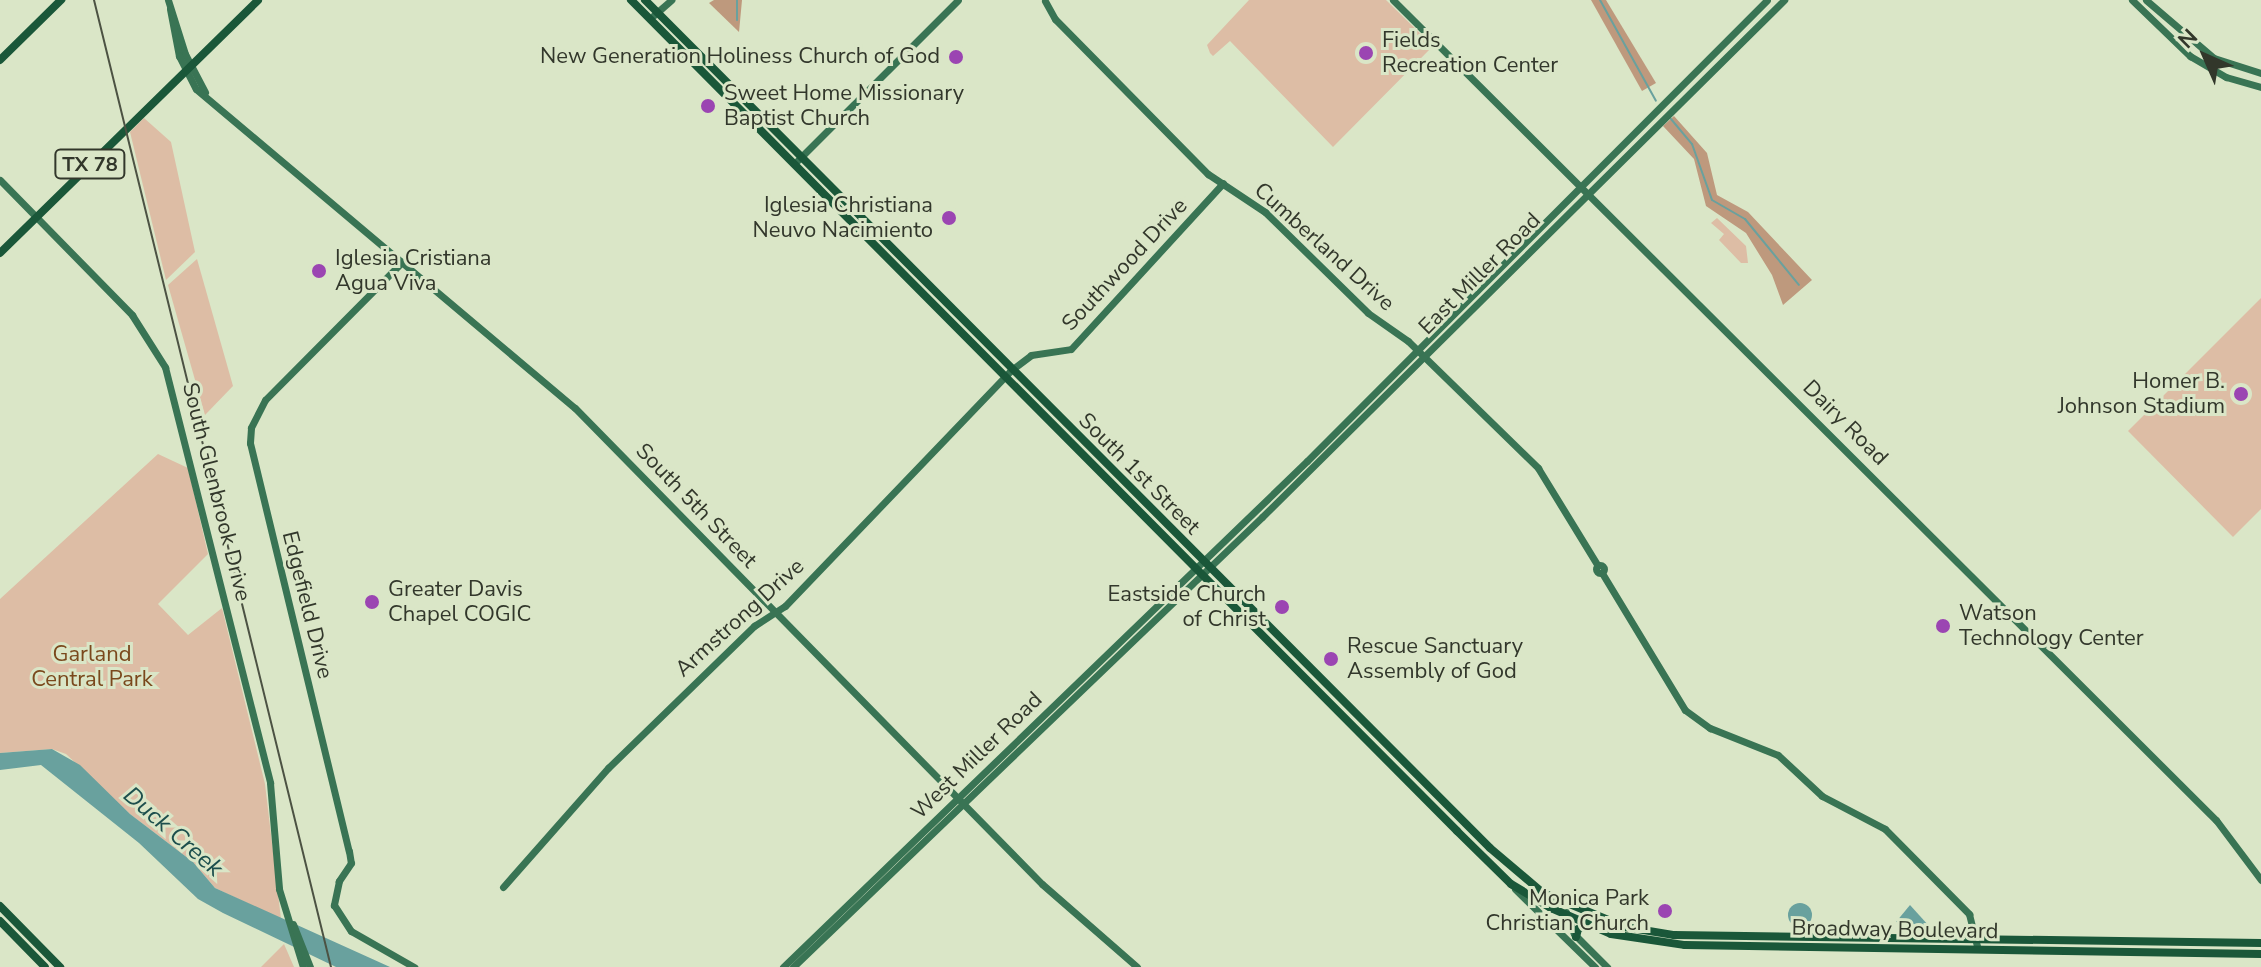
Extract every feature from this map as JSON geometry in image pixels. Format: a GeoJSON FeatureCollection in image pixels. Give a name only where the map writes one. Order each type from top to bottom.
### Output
{"type":"FeatureCollection","features":[{"type":"Feature","properties":{"kind":"main road"},"geometry":{"type":"LineString","coordinates":[[0,60],[61,0]]}},
{"type":"Feature","properties":{"kind":"main road","name":"TX 78"},"geometry":{"type":"LineString","coordinates":[[0,253],[258,0]]}},
{"type":"Feature","properties":{"kind":"main road","name":"South 1st Street"},"geometry":{"type":"LineString","coordinates":[[631,0],[797,161]]}},
{"type":"Feature","properties":{"kind":"main road","name":"South 1st Street"},"geometry":{"type":"LineString","coordinates":[[645,0],[797,161],[1511,884],[1537,900]]}},
{"type":"Feature","properties":{"kind":"main road","name":"South 1st Street"},"geometry":{"type":"LineString","coordinates":[[1202,568],[1506,864],[1565,905]]}},
{"type":"Feature","properties":{"kind":"main road","name":"Broadway Boulevard"},"geometry":{"type":"LineString","coordinates":[[1537,900],[1586,925],[1675,940],[2261,954]]}},
{"type":"Feature","properties":{"kind":"main road","name":"Broadway Boulevard"},"geometry":{"type":"LineString","coordinates":[[1565,905],[1625,927],[1675,940]]}},
{"type":"Feature","properties":{"kind":"main road"},"geometry":{"type":"LineString","coordinates":[[0,906],[60,967]]}},
{"type":"Feature","properties":{"kind":"main road"},"geometry":{"type":"LineString","coordinates":[[0,921],[45,967]]}},
{"type":"Feature","properties":{"kind":"main road"},"geometry":{"type":"LineString","coordinates":[[1576,937],[1578,929],[1586,925]]}},
{"type":"Feature","properties":{"kind":"main road","name":"Broadway Boulevard"},"geometry":{"type":"LineString","coordinates":[[1726,941],[1976,939],[2261,943]]}},
{"type":"Feature","properties":{"kind":"street","name":"South 5th Street"},"geometry":{"type":"LineString","coordinates":[[168,0],[188,69],[206,94],[575,408],[1042,884],[1137,967]]}},
{"type":"Feature","properties":{"kind":"street"},"geometry":{"type":"LineString","coordinates":[[649,19],[671,0]]}},
{"type":"Feature","properties":{"kind":"street"},"geometry":{"type":"LineString","coordinates":[[797,161],[958,0]]}},
{"type":"Feature","properties":{"kind":"street","name":"Dairy Road"},"geometry":{"type":"LineString","coordinates":[[1393,0],[2216,820],[2261,880]]}},
{"type":"Feature","properties":{"kind":"street","name":"East Miller Road"},"geometry":{"type":"LineString","coordinates":[[1202,568],[1584,190],[1767,0]]}},
{"type":"Feature","properties":{"kind":"street","name":"East Miller Road"},"geometry":{"type":"LineString","coordinates":[[1584,190],[1784,0]]}},
{"type":"Feature","properties":{"kind":"street"},"geometry":{"type":"LineString","coordinates":[[2132,0],[2190,56],[2226,77],[2261,87]]}},
{"type":"Feature","properties":{"kind":"street"},"geometry":{"type":"LineString","coordinates":[[2146,0],[2178,32],[2214,58],[2261,73]]}},
{"type":"Feature","properties":{"kind":"street","name":"Cumberland Drive"},"geometry":{"type":"LineString","coordinates":[[1045,1],[1055,19],[1208,174],[1265,212],[1368,313],[1421,353],[1538,468],[1685,710],[1710,728],[1778,755],[1822,796],[1885,829],[1969,914],[1978,949]]}},
{"type":"Feature","properties":{"kind":"street","name":"South Glenbrook Drive"},"geometry":{"type":"LineString","coordinates":[[0,180],[132,315],[171,384],[270,783],[277,872],[305,964]]}},
{"type":"Feature","properties":{"kind":"street","name":"Southwood Drive"},"geometry":{"type":"LineString","coordinates":[[1007,374],[1031,355],[1071,349],[1223,183]]}},
{"type":"Feature","properties":{"kind":"street","name":"Edgefield Drive"},"geometry":{"type":"LineString","coordinates":[[402,262],[265,400],[251,428],[250,443],[349,851],[351,863],[339,881],[334,905],[351,931],[414,967]]}},
{"type":"Feature","properties":{"kind":"street","name":"Armstrong Drive"},"geometry":{"type":"LineString","coordinates":[[503,887],[608,768],[774,612],[1007,374]]}},
{"type":"Feature","properties":{"kind":"street","name":"West Miller Road"},"geometry":{"type":"LineString","coordinates":[[793,967],[1202,568]]}},
{"type":"Feature","properties":{"kind":"street","name":"West Miller Road"},"geometry":{"type":"LineString","coordinates":[[783,967],[962,801]]}},
{"type":"Feature","properties":{"kind":"street","name":"South 1st Street"},"geometry":{"type":"LineString","coordinates":[[1511,884],[1595,967]]}},
{"type":"Feature","properties":{"kind":"street"},"geometry":{"type":"LineString","coordinates":[[1565,905],[1576,937],[1607,967]]}},
{"type":"Feature","properties":{"kind":"green space"},"geometry":{"type":"Polygon","coordinates":[[[1249,0],[1386,0],[1433,46],[1333,147],[1230,41],[1213,56],[1210,53],[1207,45],[1249,0]]]}},
{"type":"Feature","properties":{"kind":"green space"},"geometry":{"type":"Polygon","coordinates":[[[144,118],[171,142],[195,252],[166,280],[130,132],[144,118]]]}},
{"type":"Feature","properties":{"kind":"green space"},"geometry":{"type":"Polygon","coordinates":[[[1717,218],[1746,246],[1748,263],[1741,263],[1719,240],[1724,234],[1711,223],[1717,218]]]}},
{"type":"Feature","properties":{"kind":"green space"},"geometry":{"type":"Polygon","coordinates":[[[197,259],[233,386],[205,415],[168,285],[197,259]]]}},
{"type":"Feature","properties":{"kind":"green space"},"geometry":{"type":"Polygon","coordinates":[[[2261,298],[2261,509],[2233,537],[2128,431],[2261,298]]]}},
{"type":"Feature","properties":{"kind":"green space","name":"Garland Central Park"},"geometry":{"type":"Polygon","coordinates":[[[158,454],[188,468],[208,554],[158,604],[188,635],[222,608],[265,784],[281,919],[215,888],[193,862],[130,814],[66,754],[52,749],[0,753],[0,599],[158,454]]]}},
{"type":"Feature","properties":{"kind":"green space"},"geometry":{"type":"Polygon","coordinates":[[[284,944],[294,967],[261,967],[284,944]]]}},
{"type":"Feature","properties":{"kind":"shaded area"},"geometry":{"type":"Polygon","coordinates":[[[714,0],[742,0],[739,32],[709,3],[714,0]]]}},
{"type":"Feature","properties":{"kind":"shaded area"},"geometry":{"type":"Polygon","coordinates":[[[1591,0],[1606,0],[1656,83],[1642,91],[1591,0]]]}},
{"type":"Feature","properties":{"kind":"shaded area"},"geometry":{"type":"Polygon","coordinates":[[[1674,116],[1707,153],[1717,195],[1748,212],[1812,280],[1783,305],[1772,275],[1746,233],[1706,206],[1694,159],[1663,126],[1674,116]]]}},
{"type":"Feature","properties":{"kind":"water"},"geometry":{"type":"Polygon","coordinates":[[[52,749],[80,765],[130,814],[193,862],[215,888],[390,967],[336,967],[223,913],[198,899],[139,843],[41,765],[0,770],[0,753],[52,749]]]}},
{"type":"Feature","properties":{"kind":"water"},"geometry":{"type":"Polygon","coordinates":[[[1800,903],[1809,906],[1812,915],[1809,924],[1800,927],[1791,924],[1788,915],[1791,906],[1800,903]]]}},
{"type":"Feature","properties":{"kind":"water"},"geometry":{"type":"Polygon","coordinates":[[[1910,905],[1929,926],[1896,922],[1910,905]]]}},
{"type":"Feature","properties":{"kind":"waterway"},"geometry":{"type":"LineString","coordinates":[[737,0],[737,20]]}},
{"type":"Feature","properties":{"kind":"waterway"},"geometry":{"type":"LineString","coordinates":[[1600,0],[1656,101]]}},
{"type":"Feature","properties":{"kind":"waterway"},"geometry":{"type":"LineString","coordinates":[[1671,119],[1692,144],[1712,200],[1745,219],[1799,285]]}},
{"type":"Feature","properties":{"kind":"railway"},"geometry":{"type":"LineString","coordinates":[[94,0],[331,967]]}},
{"type":"Feature","properties":{"kind":"place","name":"Fields Recreation Center"},"geometry":{"type":"Point","coordinates":[1366,53]}},
{"type":"Feature","properties":{"kind":"place","name":"New Generation Holiness Church of God"},"geometry":{"type":"Point","coordinates":[956,57]}},
{"type":"Feature","properties":{"kind":"place","name":"Sweet Home Missionary Baptist Church"},"geometry":{"type":"Point","coordinates":[708,106]}},
{"type":"Feature","properties":{"kind":"place","name":"Iglesia Christiana Neuvo Nacimiento"},"geometry":{"type":"Point","coordinates":[949,218]}},
{"type":"Feature","properties":{"kind":"place","name":"Iglesia Cristiana Agua Viva"},"geometry":{"type":"Point","coordinates":[319,271]}},
{"type":"Feature","properties":{"kind":"place","name":"Homer B. Johnson Stadium"},"geometry":{"type":"Point","coordinates":[2241,394]}},
{"type":"Feature","properties":{"kind":"place","name":"Greater Davis Chapel COGIC"},"geometry":{"type":"Point","coordinates":[372,602]}},
{"type":"Feature","properties":{"kind":"place","name":"Eastside Church of Christ"},"geometry":{"type":"Point","coordinates":[1282,607]}},
{"type":"Feature","properties":{"kind":"place","name":"Watson Technology Center"},"geometry":{"type":"Point","coordinates":[1943,626]}},
{"type":"Feature","properties":{"kind":"place","name":"Rescue Sanctuary Assembly of God"},"geometry":{"type":"Point","coordinates":[1331,659]}},
{"type":"Feature","properties":{"kind":"place","name":"Monica Park Christian Church"},"geometry":{"type":"Point","coordinates":[1665,911]}},
{"type":"Feature","properties":{"kind":"water label","name":"Duck Creek"},"geometry":{"type":"Point","coordinates":[173,832]}}]}
